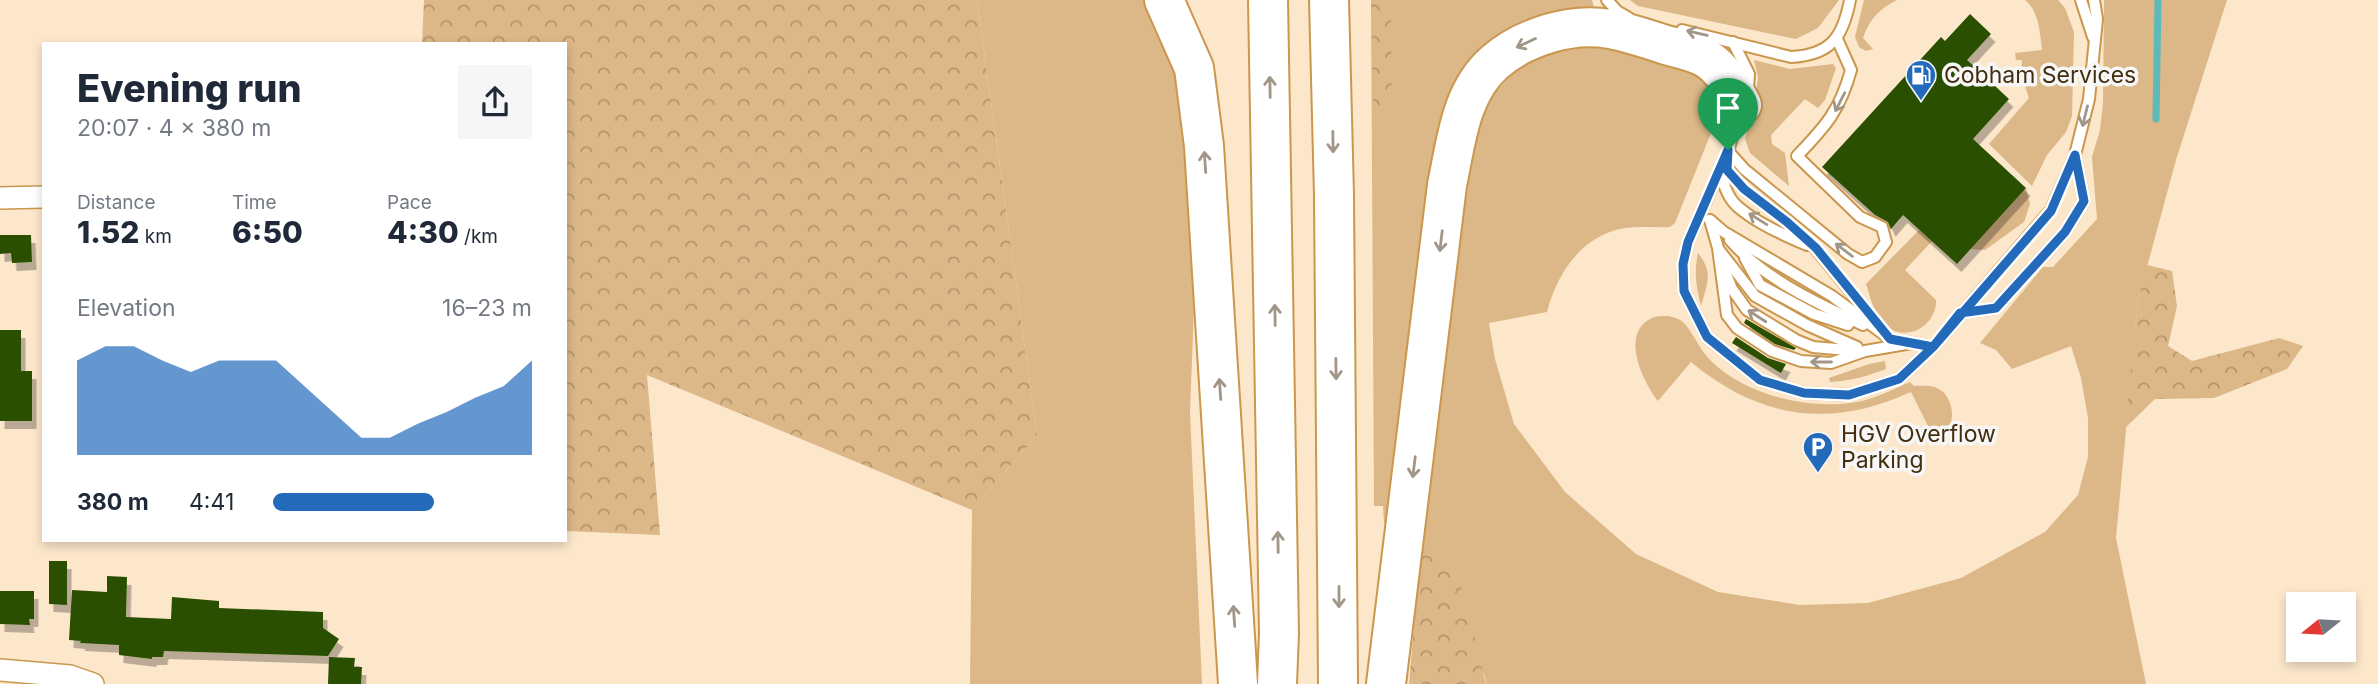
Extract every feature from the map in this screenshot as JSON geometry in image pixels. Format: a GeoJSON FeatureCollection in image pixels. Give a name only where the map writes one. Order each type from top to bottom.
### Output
{"type":"FeatureCollection","features":[{"type":"Feature","properties":{"kind":"highway"},"geometry":{"type":"LineString","coordinates":[[1164,0],[1194,68],[1204,146],[1238,684]]}},
{"type":"Feature","properties":{"kind":"highway"},"geometry":{"type":"LineString","coordinates":[[1268,0],[1275,305],[1279,634],[1277,684]]}},
{"type":"Feature","properties":{"kind":"highway"},"geometry":{"type":"LineString","coordinates":[[1329,0],[1334,195],[1338,684]]}},
{"type":"Feature","properties":{"kind":"highway"},"geometry":{"type":"LineString","coordinates":[[1386,684],[1447,185],[1462,116],[1474,89],[1494,62],[1517,47],[1547,34],[1592,28],[1628,34],[1700,55],[1714,63],[1726,77],[1742,105]]}},
{"type":"Feature","properties":{"kind":"street"},"geometry":{"type":"LineString","coordinates":[[0,198],[42,197]]}},
{"type":"Feature","properties":{"kind":"street"},"geometry":{"type":"LineString","coordinates":[[0,670],[70,676],[93,684]]}},
{"type":"Feature","properties":{"kind":"lane"},"geometry":{"type":"LineString","coordinates":[[1607,0],[1617,11],[1643,21]]}},
{"type":"Feature","properties":{"kind":"lane"},"geometry":{"type":"LineString","coordinates":[[1666,26],[1791,57],[1810,56],[1837,39],[1850,0]]}},
{"type":"Feature","properties":{"kind":"lane"},"geometry":{"type":"LineString","coordinates":[[2081,0],[2095,43]]}},
{"type":"Feature","properties":{"kind":"lane"},"geometry":{"type":"LineString","coordinates":[[1733,42],[1749,74],[1748,91],[1728,150],[1705,197],[1688,242],[1683,264],[1684,291],[1707,337],[1760,380],[1804,393],[1849,395],[1899,379],[1933,347],[2051,211],[2075,155],[2090,99],[2097,19],[2094,0]]}},
{"type":"Feature","properties":{"kind":"lane"},"geometry":{"type":"LineString","coordinates":[[1728,150],[1744,169],[1848,254],[1862,262],[1875,257],[1886,242],[1882,227],[1860,217],[1797,156],[1827,125],[1844,96],[1851,69],[1837,39]]}},
{"type":"Feature","properties":{"kind":"lane"},"geometry":{"type":"LineString","coordinates":[[1728,150],[1727,170],[1744,189],[1816,248],[1889,338]]}},
{"type":"Feature","properties":{"kind":"lane"},"geometry":{"type":"LineString","coordinates":[[1960,313],[1996,308],[2065,232],[2084,201],[2075,155]]}},
{"type":"Feature","properties":{"kind":"lane"},"geometry":{"type":"LineString","coordinates":[[1720,170],[1726,189],[1736,205],[1781,233],[1816,248]]}},
{"type":"Feature","properties":{"kind":"lane"},"geometry":{"type":"LineString","coordinates":[[1705,197],[1705,208],[1718,253],[1727,315],[1737,328],[1772,351],[1801,361],[1831,363],[1866,351],[1912,343]]}},
{"type":"Feature","properties":{"kind":"lane"},"geometry":{"type":"LineString","coordinates":[[1710,220],[1743,254],[1815,302],[1889,338],[1933,347]]}},
{"type":"Feature","properties":{"kind":"lane"},"geometry":{"type":"LineString","coordinates":[[1724,232],[1832,296],[1889,338]]}},
{"type":"Feature","properties":{"kind":"lane"},"geometry":{"type":"LineString","coordinates":[[1718,253],[1732,289],[1747,310],[1796,340],[1813,347],[1866,351]]}},
{"type":"Feature","properties":{"kind":"lane"},"geometry":{"type":"LineString","coordinates":[[1718,253],[1755,296],[1807,325],[1866,351]]}},
{"type":"Feature","properties":{"kind":"green space"},"geometry":{"type":"Polygon","coordinates":[[[424,0],[977,0],[1037,435],[972,510],[647,375],[660,535],[567,531],[567,42],[422,42],[424,0]]]}},
{"type":"Feature","properties":{"kind":"green space"},"geometry":{"type":"Polygon","coordinates":[[[977,0],[1145,0],[1180,68],[1195,282],[1190,412],[1202,684],[970,684],[972,510],[1037,435],[977,0]]]}},
{"type":"Feature","properties":{"kind":"green space"},"geometry":{"type":"Polygon","coordinates":[[[1371,0],[1592,0],[1595,11],[1478,57],[1390,524],[1384,523],[1383,506],[1374,506],[1371,0]]]}},
{"type":"Feature","properties":{"kind":"green space"},"geometry":{"type":"Polygon","coordinates":[[[1371,0],[1391,0],[1392,106],[1384,113],[1373,114],[1371,0]]]}},
{"type":"Feature","properties":{"kind":"green space"},"geometry":{"type":"Polygon","coordinates":[[[1630,0],[1839,0],[1818,28],[1796,39],[1638,6],[1630,0]]]}},
{"type":"Feature","properties":{"kind":"green space"},"geometry":{"type":"Polygon","coordinates":[[[1864,0],[1897,0],[1880,11],[1869,25],[1863,38],[1873,49],[1866,51],[1859,47],[1855,37],[1864,0]]]}},
{"type":"Feature","properties":{"kind":"green space"},"geometry":{"type":"Polygon","coordinates":[[[2025,0],[2058,0],[2065,8],[2074,32],[2072,116],[2066,132],[2047,155],[2032,186],[1989,144],[2029,98],[2021,75],[2022,60],[2016,60],[2015,53],[2042,50],[2036,16],[2025,0]]]}},
{"type":"Feature","properties":{"kind":"green space"},"geometry":{"type":"Polygon","coordinates":[[[2104,0],[2227,0],[2176,160],[2138,300],[2116,538],[2146,684],[1486,684],[1422,533],[1445,321],[1478,128],[1492,96],[1515,71],[1535,59],[1561,50],[1581,48],[1583,37],[1673,62],[1700,77],[1712,94],[1713,128],[1675,223],[1670,227],[1625,228],[1596,239],[1584,247],[1565,270],[1551,297],[1547,312],[1489,323],[1495,359],[1514,424],[1565,492],[1636,554],[1718,592],[1800,605],[1868,603],[1961,578],[2045,532],[2078,495],[2088,457],[2088,418],[2081,378],[2071,346],[2012,369],[1996,350],[1980,343],[2043,267],[2053,267],[2097,219],[2092,157],[2100,130],[2103,103],[2104,0]]]}},
{"type":"Feature","properties":{"kind":"green space"},"geometry":{"type":"Polygon","coordinates":[[[1754,60],[1790,69],[1833,64],[1836,68],[1825,100],[1818,108],[1805,99],[1771,135],[1772,144],[1785,153],[1789,186],[1750,153],[1745,139],[1756,96],[1758,77],[1754,60]]]}},
{"type":"Feature","properties":{"kind":"green space"},"geometry":{"type":"Polygon","coordinates":[[[2026,188],[2030,204],[2024,222],[1985,250],[1970,249],[2026,188]]]}},
{"type":"Feature","properties":{"kind":"green space"},"geometry":{"type":"Polygon","coordinates":[[[1919,230],[1932,241],[1905,270],[1936,300],[1935,308],[1932,316],[1921,328],[1906,333],[1897,332],[1880,320],[1866,284],[1919,230]]]}},
{"type":"Feature","properties":{"kind":"green space"},"geometry":{"type":"Polygon","coordinates":[[[1698,253],[1708,273],[1701,306],[1696,280],[1698,253]]]}},
{"type":"Feature","properties":{"kind":"green space"},"geometry":{"type":"Polygon","coordinates":[[[2147,265],[2172,271],[2177,306],[2168,346],[2192,361],[2279,338],[2303,346],[2287,369],[2214,398],[2155,399],[2125,428],[2138,300],[2147,265]]]}},
{"type":"Feature","properties":{"kind":"green space"},"geometry":{"type":"Polygon","coordinates":[[[1668,316],[1683,322],[1711,361],[1725,373],[1758,390],[1794,401],[1832,404],[1866,400],[1910,382],[1914,386],[1937,388],[1947,396],[1952,409],[1949,428],[1935,440],[1911,392],[1881,404],[1852,411],[1824,414],[1796,412],[1743,396],[1691,362],[1658,401],[1646,382],[1635,346],[1642,325],[1654,317],[1668,316]]]}},
{"type":"Feature","properties":{"kind":"green space"},"geometry":{"type":"Polygon","coordinates":[[[1885,361],[1886,369],[1859,378],[1830,382],[1829,378],[1885,361]]]}},
{"type":"Feature","properties":{"kind":"green space"},"geometry":{"type":"Polygon","coordinates":[[[1422,533],[1457,570],[1486,684],[1409,684],[1422,533]]]}},
{"type":"Feature","properties":{"kind":"building"},"geometry":{"type":"Polygon","coordinates":[[[1970,14],[1991,34],[1967,60],[2009,99],[1973,139],[2026,188],[1957,264],[1903,215],[1891,229],[1888,222],[1875,215],[1822,167],[1941,37],[1945,41],[1970,14]]]}},
{"type":"Feature","properties":{"kind":"building"},"geometry":{"type":"Polygon","coordinates":[[[0,235],[31,235],[32,262],[12,263],[11,253],[0,254],[0,235]]]}},
{"type":"Feature","properties":{"kind":"building"},"geometry":{"type":"Polygon","coordinates":[[[1746,319],[1796,348],[1794,350],[1775,344],[1744,323],[1746,319]]]}},
{"type":"Feature","properties":{"kind":"building"},"geometry":{"type":"Polygon","coordinates":[[[0,330],[21,330],[21,371],[32,371],[32,421],[0,421],[0,330]]]}},
{"type":"Feature","properties":{"kind":"building"},"geometry":{"type":"Polygon","coordinates":[[[1736,337],[1768,358],[1786,364],[1781,373],[1732,343],[1736,337]]]}},
{"type":"Feature","properties":{"kind":"building"},"geometry":{"type":"Polygon","coordinates":[[[49,561],[67,561],[67,605],[49,604],[49,561]]]}},
{"type":"Feature","properties":{"kind":"building"},"geometry":{"type":"Polygon","coordinates":[[[107,576],[127,577],[126,617],[171,619],[172,597],[219,601],[219,608],[323,612],[323,628],[339,639],[328,656],[164,651],[163,657],[152,659],[119,655],[119,645],[69,640],[72,590],[107,592],[107,576]]]}},
{"type":"Feature","properties":{"kind":"building"},"geometry":{"type":"Polygon","coordinates":[[[0,591],[34,591],[34,619],[29,619],[30,625],[0,624],[0,591]]]}},
{"type":"Feature","properties":{"kind":"building"},"geometry":{"type":"Polygon","coordinates":[[[329,657],[355,658],[354,667],[362,667],[361,684],[328,684],[329,657]]]}},
{"type":"Feature","properties":{"kind":"waterway"},"geometry":{"type":"LineString","coordinates":[[2156,119],[2158,0]]}},
{"type":"Feature","properties":{"kind":"place","name":"Cobham Services"},"geometry":{"type":"Point","coordinates":[1921,102]}},
{"type":"Feature","properties":{"kind":"place","name":"HGV Overflow Parking"},"geometry":{"type":"Point","coordinates":[1818,474]}},
{"type":"Feature","properties":{"kind":"route"},"geometry":{"type":"LineString","coordinates":[[1728,150],[1705,197],[1688,242],[1683,264],[1684,291],[1707,337],[1760,380],[1804,393],[1849,395],[1899,379],[1933,347],[1960,313],[1996,308],[2065,232],[2084,201],[2075,155],[2051,211],[1960,313],[1933,347],[1890,339],[1816,248],[1744,189],[1727,170],[1728,150]]}}]}
